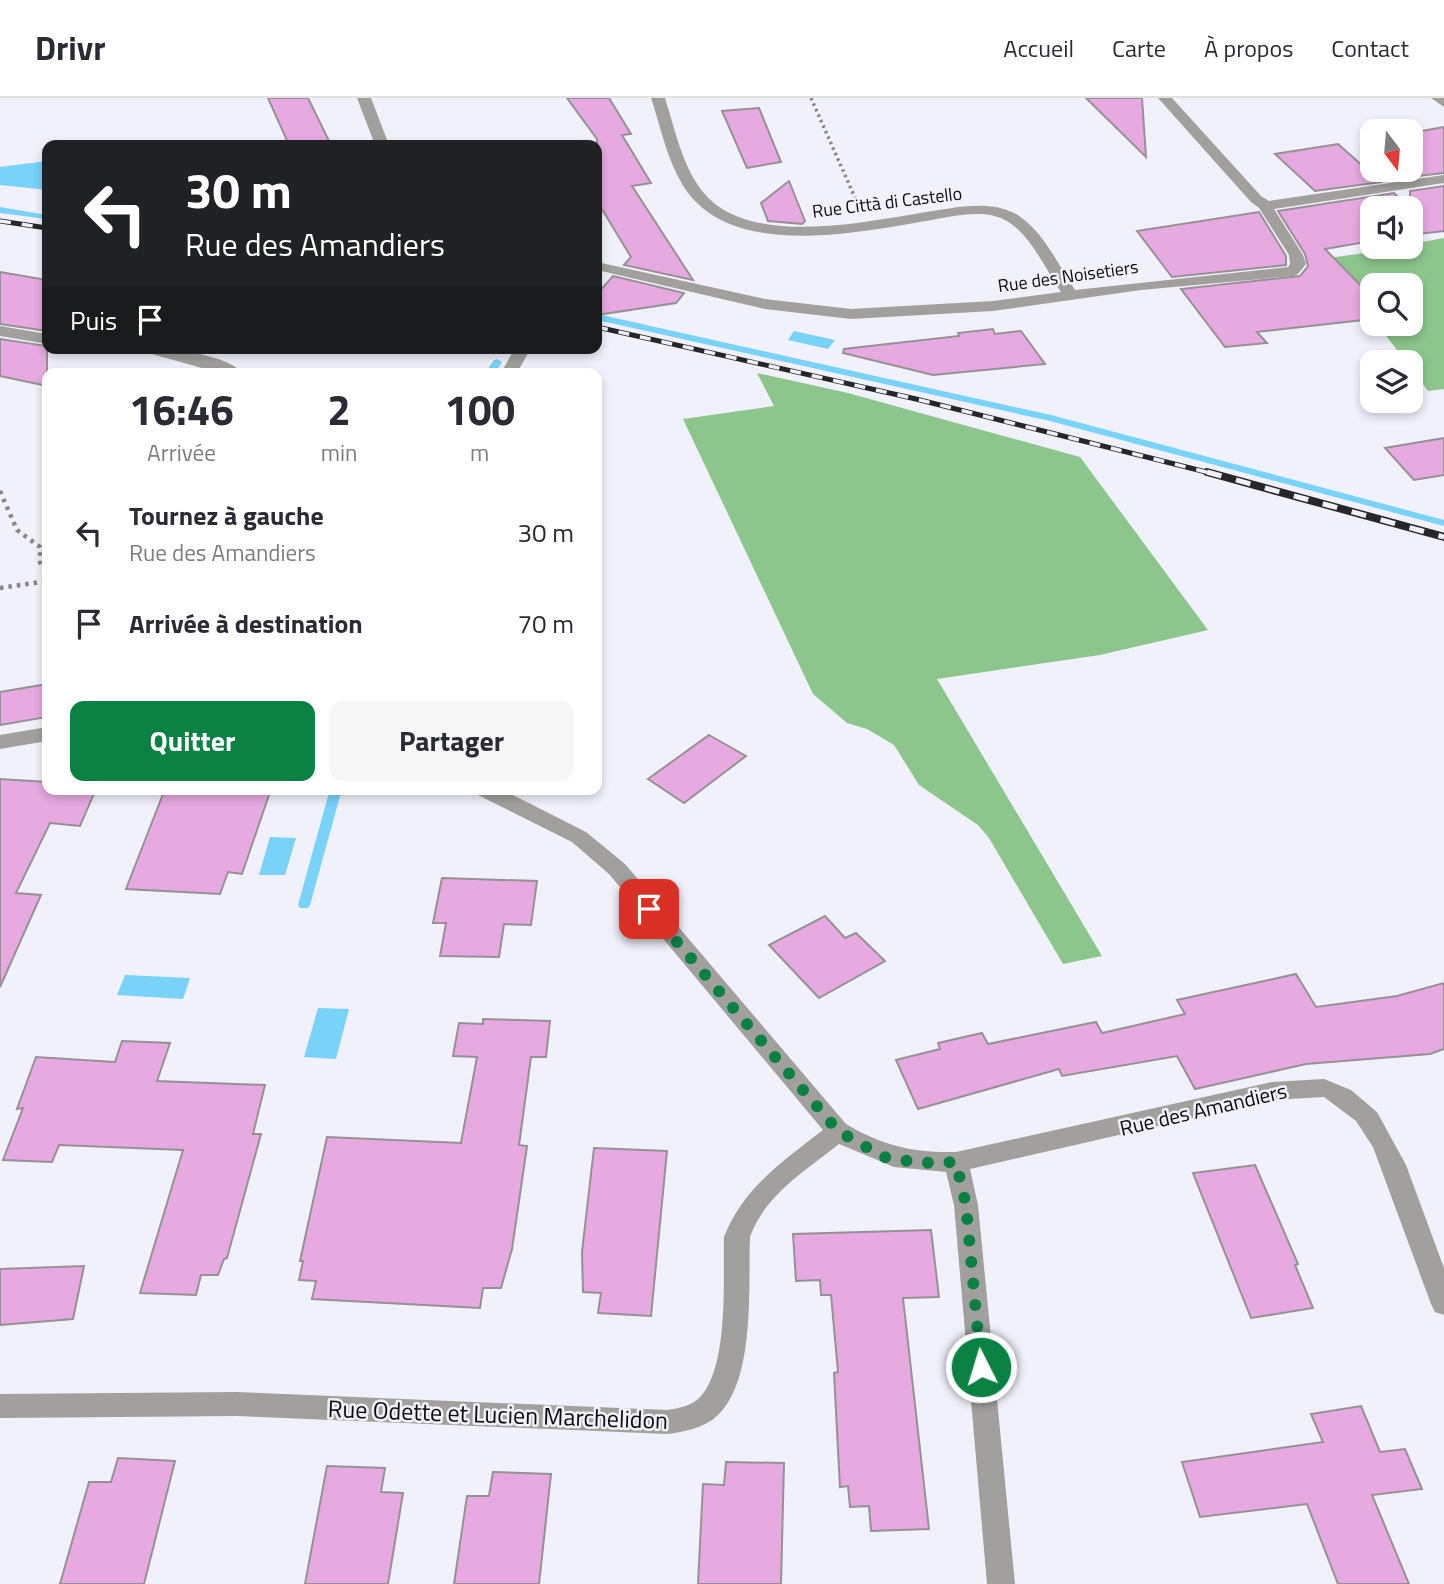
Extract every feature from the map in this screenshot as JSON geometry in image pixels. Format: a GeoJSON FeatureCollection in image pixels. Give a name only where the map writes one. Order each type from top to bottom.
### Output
{"type":"FeatureCollection","features":[{"type":"Feature","properties":{"kind":"street"},"geometry":{"type":"LineString","coordinates":[[364,98],[380,140]]}},
{"type":"Feature","properties":{"kind":"street","name":"Rue Città di Castello"},"geometry":{"type":"LineString","coordinates":[[658,98],[693,188],[713,209],[741,222],[772,229],[818,231],[954,212],[1004,214],[1025,230],[1071,296]]}},
{"type":"Feature","properties":{"kind":"street"},"geometry":{"type":"LineString","coordinates":[[1165,98],[1256,199],[1267,206],[1444,179]]}},
{"type":"Feature","properties":{"kind":"street"},"geometry":{"type":"LineString","coordinates":[[1438,98],[1444,103]]}},
{"type":"Feature","properties":{"kind":"street","name":"Rue des Noisetiers"},"geometry":{"type":"LineString","coordinates":[[602,267],[765,304],[833,313],[935,311],[1071,296],[1141,285],[1293,271],[1298,264],[1296,255],[1266,211],[1267,206]]}},
{"type":"Feature","properties":{"kind":"street"},"geometry":{"type":"LineString","coordinates":[[0,331],[42,338]]}},
{"type":"Feature","properties":{"kind":"street"},"geometry":{"type":"LineString","coordinates":[[169,354],[205,361],[222,368]]}},
{"type":"Feature","properties":{"kind":"street"},"geometry":{"type":"LineString","coordinates":[[0,742],[42,735]]}},
{"type":"Feature","properties":{"kind":"street","name":"Rue des Amandiers"},"geometry":{"type":"LineString","coordinates":[[495,795],[579,836],[617,869],[838,1131],[884,1157],[919,1163],[956,1162],[1272,1091],[1307,1087],[1330,1090],[1356,1106],[1371,1122],[1388,1154],[1444,1304]]}},
{"type":"Feature","properties":{"kind":"street","name":"Rue Odette et Lucien Marchelidon"},"geometry":{"type":"LineString","coordinates":[[0,1406],[237,1404],[667,1422],[684,1420],[699,1414],[713,1403],[722,1389],[730,1364],[737,1237],[742,1219],[757,1199],[838,1131]]}},
{"type":"Feature","properties":{"kind":"street"},"geometry":{"type":"LineString","coordinates":[[956,1162],[966,1205],[1001,1584]]}},
{"type":"Feature","properties":{"kind":"path"},"geometry":{"type":"LineString","coordinates":[[811,98],[867,226]]}},
{"type":"Feature","properties":{"kind":"path"},"geometry":{"type":"LineString","coordinates":[[0,491],[17,530],[40,547],[42,565]]}},
{"type":"Feature","properties":{"kind":"path"},"geometry":{"type":"LineString","coordinates":[[0,588],[42,582]]}},
{"type":"Feature","properties":{"kind":"green space"},"geometry":{"type":"Polygon","coordinates":[[[1444,238],[1444,389],[1428,391],[1423,384],[1423,350],[1397,350],[1386,336],[1423,336],[1423,273],[1360,273],[1360,301],[1328,258],[1360,254],[1360,259],[1423,259],[1423,242],[1444,238]]]}},
{"type":"Feature","properties":{"kind":"green space"},"geometry":{"type":"Polygon","coordinates":[[[757,373],[848,393],[1080,457],[1208,630],[1100,655],[937,679],[1102,956],[1063,964],[989,838],[978,825],[919,785],[894,745],[867,729],[847,723],[813,694],[683,419],[774,406],[757,373]]]}},
{"type":"Feature","properties":{"kind":"water"},"geometry":{"type":"Polygon","coordinates":[[[42,162],[42,189],[0,185],[0,167],[42,162]]]}},
{"type":"Feature","properties":{"kind":"water"},"geometry":{"type":"Polygon","coordinates":[[[794,331],[835,340],[828,349],[788,340],[794,331]]]}},
{"type":"Feature","properties":{"kind":"water"},"geometry":{"type":"Polygon","coordinates":[[[270,837],[296,838],[285,875],[259,875],[270,837]]]}},
{"type":"Feature","properties":{"kind":"water"},"geometry":{"type":"Polygon","coordinates":[[[125,975],[190,978],[183,999],[117,995],[125,975]]]}},
{"type":"Feature","properties":{"kind":"water"},"geometry":{"type":"Polygon","coordinates":[[[318,1008],[349,1009],[336,1059],[304,1057],[318,1008]]]}},
{"type":"Feature","properties":{"kind":"building"},"geometry":{"type":"Polygon","coordinates":[[[268,98],[308,98],[329,140],[287,140],[268,98]]]}},
{"type":"Feature","properties":{"kind":"building"},"geometry":{"type":"Polygon","coordinates":[[[567,98],[609,98],[631,134],[622,135],[651,183],[632,186],[693,280],[624,265],[631,257],[602,209],[602,140],[597,139],[567,98]]]}},
{"type":"Feature","properties":{"kind":"building"},"geometry":{"type":"Polygon","coordinates":[[[1086,98],[1142,98],[1146,157],[1086,98]]]}},
{"type":"Feature","properties":{"kind":"building"},"geometry":{"type":"Polygon","coordinates":[[[759,108],[781,162],[747,168],[722,111],[759,108]]]}},
{"type":"Feature","properties":{"kind":"building"},"geometry":{"type":"Polygon","coordinates":[[[1444,127],[1444,173],[1423,175],[1423,131],[1444,127]]]}},
{"type":"Feature","properties":{"kind":"building"},"geometry":{"type":"Polygon","coordinates":[[[1338,144],[1360,163],[1360,182],[1381,182],[1315,191],[1275,154],[1338,144]]]}},
{"type":"Feature","properties":{"kind":"building"},"geometry":{"type":"Polygon","coordinates":[[[789,181],[805,221],[802,224],[768,221],[761,203],[789,181]]]}},
{"type":"Feature","properties":{"kind":"building"},"geometry":{"type":"Polygon","coordinates":[[[1444,186],[1444,231],[1423,233],[1423,196],[1410,196],[1410,191],[1444,186]]]}},
{"type":"Feature","properties":{"kind":"building"},"geometry":{"type":"Polygon","coordinates":[[[1394,193],[1397,196],[1375,196],[1394,193]]]}},
{"type":"Feature","properties":{"kind":"building"},"geometry":{"type":"Polygon","coordinates":[[[1360,198],[1360,243],[1325,249],[1360,285],[1360,320],[1257,332],[1267,343],[1225,347],[1181,289],[1300,276],[1308,266],[1305,254],[1278,211],[1360,198]]]}},
{"type":"Feature","properties":{"kind":"building"},"geometry":{"type":"Polygon","coordinates":[[[1259,212],[1286,256],[1286,265],[1172,277],[1137,231],[1259,212]]]}},
{"type":"Feature","properties":{"kind":"building"},"geometry":{"type":"Polygon","coordinates":[[[0,272],[42,279],[42,330],[0,324],[0,272]]]}},
{"type":"Feature","properties":{"kind":"building"},"geometry":{"type":"Polygon","coordinates":[[[613,276],[684,293],[676,303],[602,314],[602,288],[613,276]]]}},
{"type":"Feature","properties":{"kind":"building"},"geometry":{"type":"Polygon","coordinates":[[[993,329],[995,334],[1021,331],[1045,364],[933,375],[843,353],[844,349],[959,336],[958,333],[993,329]]]}},
{"type":"Feature","properties":{"kind":"building"},"geometry":{"type":"Polygon","coordinates":[[[0,339],[42,345],[42,354],[47,354],[47,368],[42,368],[42,385],[0,376],[0,339]]]}},
{"type":"Feature","properties":{"kind":"building"},"geometry":{"type":"Polygon","coordinates":[[[1444,438],[1444,475],[1414,480],[1385,448],[1444,438]]]}},
{"type":"Feature","properties":{"kind":"building"},"geometry":{"type":"Polygon","coordinates":[[[42,685],[42,718],[0,725],[0,692],[42,685]]]}},
{"type":"Feature","properties":{"kind":"building"},"geometry":{"type":"Polygon","coordinates":[[[709,735],[746,756],[684,803],[648,779],[709,735]]]}},
{"type":"Feature","properties":{"kind":"building"},"geometry":{"type":"Polygon","coordinates":[[[0,779],[42,782],[42,795],[93,795],[80,826],[50,823],[16,893],[41,895],[0,987],[0,779]]]}},
{"type":"Feature","properties":{"kind":"building"},"geometry":{"type":"Polygon","coordinates":[[[163,795],[269,795],[242,874],[228,872],[220,894],[126,889],[163,795]]]}},
{"type":"Feature","properties":{"kind":"building"},"geometry":{"type":"Polygon","coordinates":[[[442,878],[537,881],[531,925],[504,924],[499,957],[440,956],[446,923],[433,923],[442,878]]]}},
{"type":"Feature","properties":{"kind":"building"},"geometry":{"type":"Polygon","coordinates":[[[825,916],[845,938],[856,933],[885,961],[819,998],[769,945],[825,916]]]}},
{"type":"Feature","properties":{"kind":"building"},"geometry":{"type":"Polygon","coordinates":[[[1296,974],[1316,1007],[1397,996],[1444,983],[1444,1049],[1430,1054],[1306,1064],[1195,1089],[1177,1056],[1062,1076],[1059,1069],[918,1109],[896,1060],[940,1049],[938,1043],[982,1033],[988,1044],[1096,1022],[1102,1033],[1185,1014],[1177,1000],[1296,974]]]}},
{"type":"Feature","properties":{"kind":"building"},"geometry":{"type":"Polygon","coordinates":[[[483,1019],[550,1021],[546,1057],[531,1057],[519,1145],[527,1146],[512,1249],[501,1288],[483,1288],[480,1308],[312,1299],[316,1281],[299,1280],[303,1261],[300,1261],[327,1137],[461,1143],[477,1057],[453,1056],[459,1023],[483,1024],[483,1019]]]}},
{"type":"Feature","properties":{"kind":"building"},"geometry":{"type":"Polygon","coordinates":[[[122,1041],[170,1043],[157,1081],[265,1085],[253,1134],[261,1134],[227,1258],[224,1259],[218,1275],[201,1275],[196,1295],[140,1293],[183,1150],[59,1145],[52,1162],[3,1160],[23,1108],[17,1109],[36,1057],[115,1062],[122,1041]]]}},
{"type":"Feature","properties":{"kind":"building"},"geometry":{"type":"Polygon","coordinates":[[[594,1148],[667,1151],[651,1316],[598,1313],[601,1293],[583,1292],[582,1252],[594,1148]]]}},
{"type":"Feature","properties":{"kind":"building"},"geometry":{"type":"Polygon","coordinates":[[[1255,1165],[1298,1264],[1295,1265],[1313,1308],[1251,1318],[1193,1173],[1255,1165]]]}},
{"type":"Feature","properties":{"kind":"building"},"geometry":{"type":"Polygon","coordinates":[[[931,1230],[939,1297],[903,1298],[929,1529],[871,1531],[869,1506],[850,1507],[848,1486],[840,1487],[834,1373],[838,1372],[831,1295],[821,1295],[820,1280],[796,1281],[793,1234],[931,1230]]]}},
{"type":"Feature","properties":{"kind":"building"},"geometry":{"type":"Polygon","coordinates":[[[84,1266],[73,1319],[0,1325],[0,1269],[84,1266]]]}},
{"type":"Feature","properties":{"kind":"building"},"geometry":{"type":"Polygon","coordinates":[[[1361,1406],[1380,1452],[1405,1449],[1422,1489],[1372,1495],[1409,1584],[1338,1584],[1307,1504],[1200,1517],[1182,1462],[1323,1442],[1311,1414],[1361,1406]]]}},
{"type":"Feature","properties":{"kind":"building"},"geometry":{"type":"Polygon","coordinates":[[[118,1458],[175,1461],[144,1584],[60,1584],[89,1482],[111,1482],[118,1458]]]}},
{"type":"Feature","properties":{"kind":"building"},"geometry":{"type":"Polygon","coordinates":[[[726,1462],[784,1463],[781,1584],[698,1584],[703,1484],[724,1485],[726,1462]]]}},
{"type":"Feature","properties":{"kind":"building"},"geometry":{"type":"Polygon","coordinates":[[[327,1466],[385,1468],[381,1492],[403,1493],[388,1584],[305,1584],[327,1466]]]}},
{"type":"Feature","properties":{"kind":"building"},"geometry":{"type":"Polygon","coordinates":[[[493,1472],[551,1474],[539,1584],[454,1584],[467,1496],[489,1496],[493,1472]]]}},
{"type":"Feature","properties":{"kind":"waterway"},"geometry":{"type":"LineString","coordinates":[[0,210],[42,216]]}},
{"type":"Feature","properties":{"kind":"waterway"},"geometry":{"type":"LineString","coordinates":[[602,318],[1051,418],[1444,523]]}},
{"type":"Feature","properties":{"kind":"waterway"},"geometry":{"type":"LineString","coordinates":[[493,368],[497,362]]}},
{"type":"Feature","properties":{"kind":"waterway"},"geometry":{"type":"LineString","coordinates":[[304,905],[334,795]]}},
{"type":"Feature","properties":{"kind":"railway"},"geometry":{"type":"LineString","coordinates":[[0,221],[42,227]]}},
{"type":"Feature","properties":{"kind":"railway"},"geometry":{"type":"LineString","coordinates":[[602,328],[916,399],[1214,474]]}},
{"type":"Feature","properties":{"kind":"railway"},"geometry":{"type":"LineString","coordinates":[[1207,472],[1444,537]]}},
{"type":"Feature","properties":{"kind":"route"},"geometry":{"type":"LineString","coordinates":[[649,909],[838,1131],[884,1157],[919,1163],[956,1162],[966,1205],[981,1367]]}}]}
